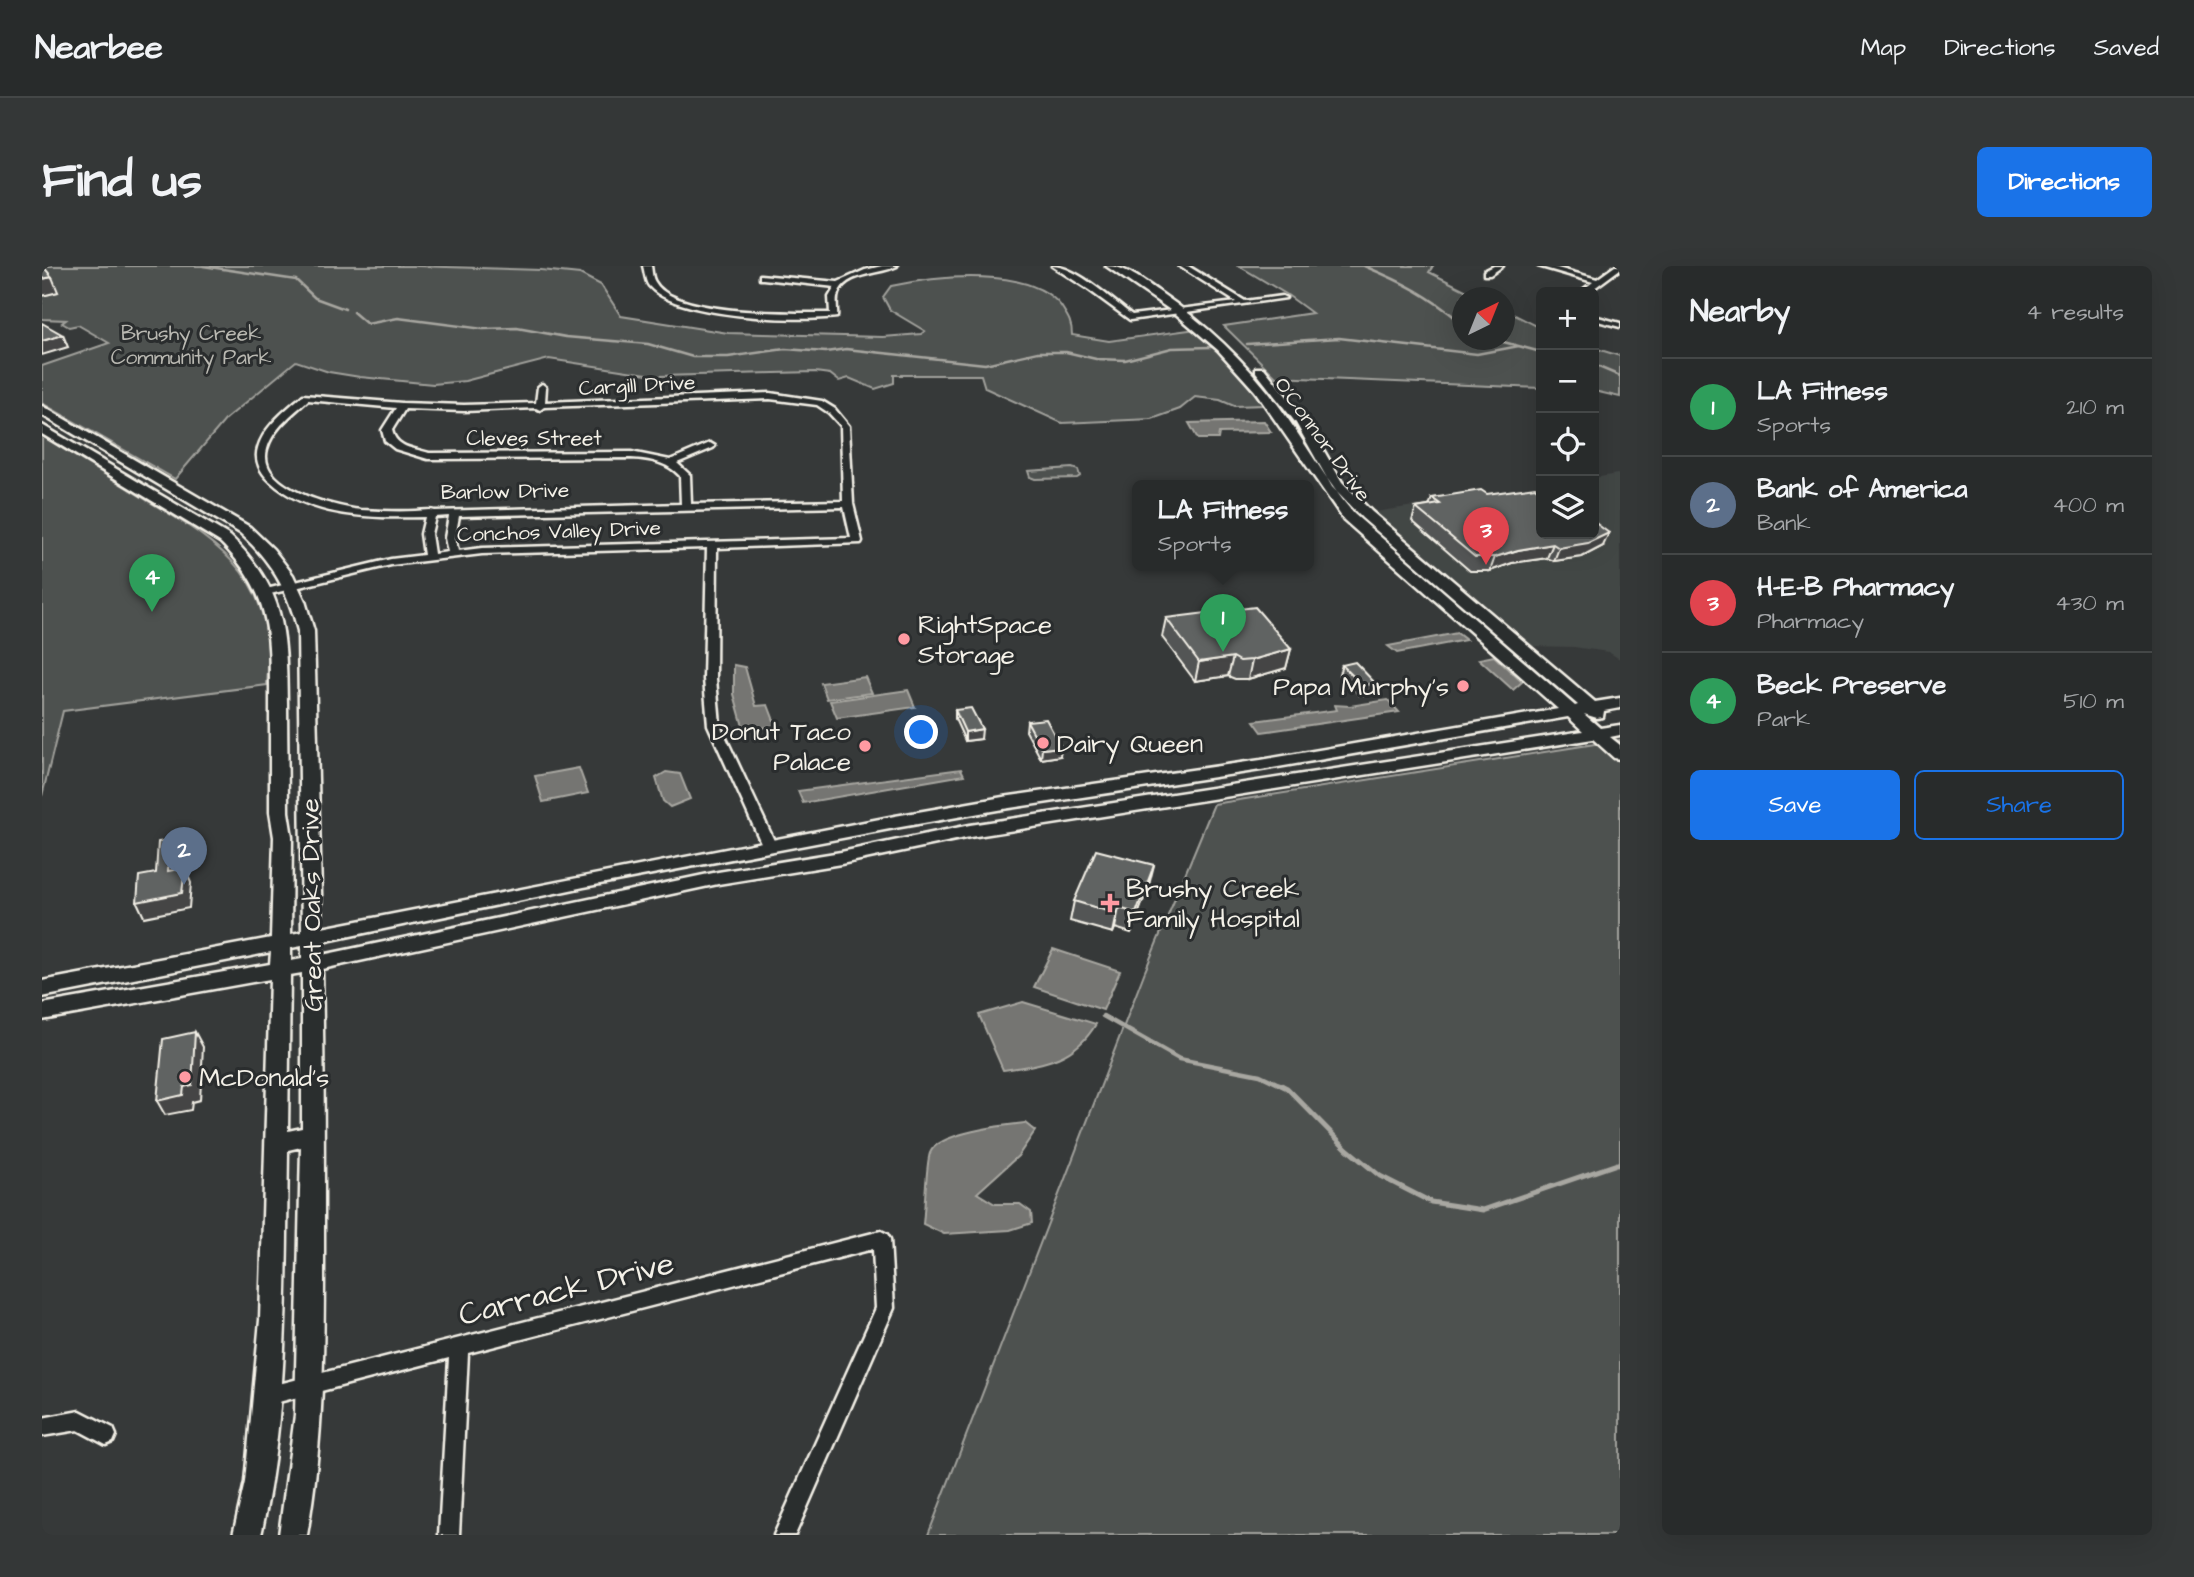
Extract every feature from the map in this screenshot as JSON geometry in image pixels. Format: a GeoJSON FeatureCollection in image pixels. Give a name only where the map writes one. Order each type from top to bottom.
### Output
{"type":"FeatureCollection","features":[{"type":"Feature","properties":{"kind":"main road","name":"O'Connor Drive"},"geometry":{"type":"LineString","coordinates":[[1111,266],[1187,311],[1254,381],[1275,409],[1321,483],[1354,521],[1620,754]]}},
{"type":"Feature","properties":{"kind":"main road","name":"O'Connor Drive"},"geometry":{"type":"LineString","coordinates":[[1127,266],[1247,356],[1301,422],[1337,484],[1384,531],[1619,732]]}},
{"type":"Feature","properties":{"kind":"main road","name":"Great Oaks Drive"},"geometry":{"type":"LineString","coordinates":[[42,410],[237,524],[273,557],[293,586],[306,631],[313,937],[313,1135],[309,1383],[304,1479],[293,1535]]}},
{"type":"Feature","properties":{"kind":"main road","name":"Great Oaks Drive"},"geometry":{"type":"LineString","coordinates":[[42,429],[225,539],[245,558],[266,592],[278,639],[279,812],[284,837],[273,1320],[259,1482],[247,1535]]}},
{"type":"Feature","properties":{"kind":"main road"},"geometry":{"type":"LineString","coordinates":[[1354,521],[1379,537],[1426,578],[1447,584]]}},
{"type":"Feature","properties":{"kind":"main road"},"geometry":{"type":"LineString","coordinates":[[1427,587],[1442,589],[1468,610],[1495,625]]}},
{"type":"Feature","properties":{"kind":"main road"},"geometry":{"type":"LineString","coordinates":[[42,989],[313,937],[601,877],[895,822],[1620,703]]}},
{"type":"Feature","properties":{"kind":"main road"},"geometry":{"type":"LineString","coordinates":[[42,1012],[313,964],[719,878],[841,858],[970,831],[1619,732]]}},
{"type":"Feature","properties":{"kind":"main road"},"geometry":{"type":"LineString","coordinates":[[1073,816],[1070,812],[1076,800],[1103,789]]}},
{"type":"Feature","properties":{"kind":"main road"},"geometry":{"type":"LineString","coordinates":[[970,831],[1039,805],[1047,797]]}},
{"type":"Feature","properties":{"kind":"main road"},"geometry":{"type":"LineString","coordinates":[[277,1143],[313,1135]]}},
{"type":"Feature","properties":{"kind":"street"},"geometry":{"type":"LineString","coordinates":[[647,266],[648,278],[659,290],[690,305],[755,315],[834,315],[833,296],[841,285],[853,277],[893,266]]}},
{"type":"Feature","properties":{"kind":"street"},"geometry":{"type":"LineString","coordinates":[[1056,266],[1092,288],[1130,318],[1282,298]]}},
{"type":"Feature","properties":{"kind":"street"},"geometry":{"type":"LineString","coordinates":[[1184,266],[1243,303]]}},
{"type":"Feature","properties":{"kind":"street"},"geometry":{"type":"LineString","coordinates":[[1488,273],[1499,266]]}},
{"type":"Feature","properties":{"kind":"street"},"geometry":{"type":"LineString","coordinates":[[1542,266],[1600,282]]}},
{"type":"Feature","properties":{"kind":"street"},"geometry":{"type":"LineString","coordinates":[[1592,287],[1620,266]]}},
{"type":"Feature","properties":{"kind":"street"},"geometry":{"type":"LineString","coordinates":[[763,277],[841,285]]}},
{"type":"Feature","properties":{"kind":"street"},"geometry":{"type":"LineString","coordinates":[[1599,319],[1620,325]]}},
{"type":"Feature","properties":{"kind":"street"},"geometry":{"type":"LineString","coordinates":[[540,407],[542,387]]}},
{"type":"Feature","properties":{"kind":"street","name":"Cargill Drive"},"geometry":{"type":"LineString","coordinates":[[306,397],[402,407],[540,407],[770,396],[819,403],[832,411],[845,426],[848,504],[856,541]]}},
{"type":"Feature","properties":{"kind":"street","name":"Barlow Drive"},"geometry":{"type":"LineString","coordinates":[[306,397],[265,439],[261,456],[265,471],[286,490],[305,500],[335,509],[354,512],[455,512],[848,504]]}},
{"type":"Feature","properties":{"kind":"street","name":"Cleves Street"},"geometry":{"type":"LineString","coordinates":[[402,407],[387,430],[390,441],[420,455],[631,455],[670,463]]}},
{"type":"Feature","properties":{"kind":"street"},"geometry":{"type":"LineString","coordinates":[[686,506],[685,475],[670,463],[710,446]]}},
{"type":"Feature","properties":{"kind":"street"},"geometry":{"type":"LineString","coordinates":[[429,556],[426,534],[431,512]]}},
{"type":"Feature","properties":{"kind":"street"},"geometry":{"type":"LineString","coordinates":[[454,554],[450,538],[455,512]]}},
{"type":"Feature","properties":{"kind":"street","name":"Conchos Valley Drive"},"geometry":{"type":"LineString","coordinates":[[266,592],[358,569],[429,556],[856,541]]}},
{"type":"Feature","properties":{"kind":"street"},"geometry":{"type":"LineString","coordinates":[[712,546],[710,679],[714,725],[770,847]]}},
{"type":"Feature","properties":{"kind":"street","name":"Carrack Drive"},"geometry":{"type":"LineString","coordinates":[[267,1396],[309,1383],[881,1239],[885,1308],[784,1535]]}},
{"type":"Feature","properties":{"kind":"street"},"geometry":{"type":"LineString","coordinates":[[449,1535],[459,1346]]}},
{"type":"Feature","properties":{"kind":"street"},"geometry":{"type":"LineString","coordinates":[[42,1427],[80,1420],[106,1435]]}},
{"type":"Feature","properties":{"kind":"shaded area"},"geometry":{"type":"Polygon","coordinates":[[[1264,421],[1271,432],[1219,433],[1218,439],[1198,439],[1189,423],[1264,421]]]}},
{"type":"Feature","properties":{"kind":"shaded area"},"geometry":{"type":"Polygon","coordinates":[[[1620,475],[1620,659],[1608,652],[1574,647],[1526,646],[1375,512],[1536,487],[1536,539],[1599,539],[1599,477],[1620,475]]]}},
{"type":"Feature","properties":{"kind":"shaded area"},"geometry":{"type":"Polygon","coordinates":[[[1457,633],[1466,640],[1397,653],[1388,646],[1457,633]]]}},
{"type":"Feature","properties":{"kind":"shaded area"},"geometry":{"type":"Polygon","coordinates":[[[1494,656],[1522,682],[1513,690],[1479,659],[1494,656]]]}},
{"type":"Feature","properties":{"kind":"shaded area"},"geometry":{"type":"Polygon","coordinates":[[[734,665],[745,667],[756,706],[768,705],[776,726],[744,730],[734,694],[734,665]]]}},
{"type":"Feature","properties":{"kind":"shaded area"},"geometry":{"type":"Polygon","coordinates":[[[865,677],[872,693],[827,699],[821,683],[865,677]]]}},
{"type":"Feature","properties":{"kind":"shaded area"},"geometry":{"type":"Polygon","coordinates":[[[908,690],[915,707],[837,718],[830,701],[908,690]]]}},
{"type":"Feature","properties":{"kind":"shaded area"},"geometry":{"type":"Polygon","coordinates":[[[1388,700],[1399,712],[1262,732],[1254,721],[1337,710],[1335,705],[1350,706],[1388,700]]]}},
{"type":"Feature","properties":{"kind":"shaded area"},"geometry":{"type":"Polygon","coordinates":[[[579,768],[588,793],[543,802],[535,776],[579,768]]]}},
{"type":"Feature","properties":{"kind":"shaded area"},"geometry":{"type":"Polygon","coordinates":[[[961,769],[964,775],[803,803],[798,791],[961,769]]]}},
{"type":"Feature","properties":{"kind":"shaded area"},"geometry":{"type":"Polygon","coordinates":[[[666,772],[680,774],[690,799],[670,807],[663,801],[656,778],[666,772]]]}},
{"type":"Feature","properties":{"kind":"shaded area"},"geometry":{"type":"Polygon","coordinates":[[[1053,949],[1120,971],[1103,1010],[1034,987],[1053,949]]]}},
{"type":"Feature","properties":{"kind":"shaded area"},"geometry":{"type":"Polygon","coordinates":[[[1023,1002],[1096,1024],[1078,1046],[1056,1059],[1003,1070],[979,1015],[1023,1002]]]}},
{"type":"Feature","properties":{"kind":"shaded area"},"geometry":{"type":"Polygon","coordinates":[[[1025,1123],[1035,1131],[1018,1156],[977,1193],[995,1204],[1020,1204],[1031,1212],[1032,1223],[1010,1230],[944,1234],[923,1224],[929,1159],[935,1146],[973,1131],[1025,1123]]]}},
{"type":"Feature","properties":{"kind":"green space","name":"Brushy Creek Community Park"},"geometry":{"type":"Polygon","coordinates":[[[42,266],[415,266],[541,270],[580,274],[601,285],[621,316],[728,333],[883,337],[921,334],[925,331],[890,310],[883,297],[891,286],[958,277],[1006,279],[1047,293],[1066,313],[1072,335],[1109,341],[1196,329],[1233,367],[1264,405],[1234,406],[1220,400],[1195,397],[1180,409],[1152,419],[1062,423],[985,388],[981,375],[894,375],[894,383],[875,389],[849,378],[839,381],[830,374],[815,372],[660,376],[549,359],[465,381],[433,384],[329,372],[296,361],[226,419],[175,479],[42,403],[42,366],[109,343],[78,325],[69,327],[62,323],[66,320],[42,319],[42,296],[58,292],[42,266]]]}},
{"type":"Feature","properties":{"kind":"green space"},"geometry":{"type":"Polygon","coordinates":[[[1239,266],[1433,266],[1429,272],[1459,287],[1452,287],[1452,350],[1515,350],[1515,315],[1536,326],[1536,388],[1276,377],[1224,326],[1312,313],[1239,266]]]}},
{"type":"Feature","properties":{"kind":"green space"},"geometry":{"type":"Polygon","coordinates":[[[1599,350],[1620,356],[1620,397],[1599,392],[1599,350]]]}},
{"type":"Feature","properties":{"kind":"green space"},"geometry":{"type":"Polygon","coordinates":[[[42,436],[177,518],[224,553],[241,572],[255,594],[264,619],[268,649],[267,685],[63,711],[42,796],[42,436]]]}},
{"type":"Feature","properties":{"kind":"green space"},"geometry":{"type":"Polygon","coordinates":[[[1072,468],[1078,470],[1080,476],[1035,479],[1030,477],[1028,471],[1072,468]]]}},
{"type":"Feature","properties":{"kind":"green space"},"geometry":{"type":"Polygon","coordinates":[[[1620,740],[1620,1535],[928,1535],[1145,971],[1214,804],[1620,740]]]}},
{"type":"Feature","properties":{"kind":"building"},"geometry":{"type":"Polygon","coordinates":[[[43,266],[52,277],[42,279],[43,266]]]}},
{"type":"Feature","properties":{"kind":"building"},"geometry":{"type":"Polygon","coordinates":[[[42,323],[63,335],[42,341],[42,323]]]}},
{"type":"Feature","properties":{"kind":"building"},"geometry":{"type":"Polygon","coordinates":[[[1535,487],[1536,539],[1596,539],[1559,548],[1553,544],[1495,557],[1475,557],[1416,508],[1440,504],[1432,498],[1481,490],[1487,494],[1535,487]]]}},
{"type":"Feature","properties":{"kind":"building"},"geometry":{"type":"Polygon","coordinates":[[[1599,526],[1609,533],[1599,538],[1599,526]]]}},
{"type":"Feature","properties":{"kind":"building"},"geometry":{"type":"Polygon","coordinates":[[[1255,607],[1291,649],[1252,660],[1240,661],[1233,657],[1199,662],[1166,618],[1255,607]]]}},
{"type":"Feature","properties":{"kind":"building"},"geometry":{"type":"Polygon","coordinates":[[[1355,662],[1375,683],[1363,686],[1342,665],[1355,662]]]}},
{"type":"Feature","properties":{"kind":"building"},"geometry":{"type":"Polygon","coordinates":[[[971,708],[982,729],[965,732],[955,710],[971,708]]]}},
{"type":"Feature","properties":{"kind":"building"},"geometry":{"type":"Polygon","coordinates":[[[1046,719],[1061,747],[1042,749],[1027,721],[1046,719]]]}},
{"type":"Feature","properties":{"kind":"building"},"geometry":{"type":"Polygon","coordinates":[[[170,840],[168,871],[185,868],[182,893],[137,902],[139,876],[156,873],[158,842],[170,840]]]}},
{"type":"Feature","properties":{"kind":"building"},"geometry":{"type":"Polygon","coordinates":[[[1096,850],[1154,865],[1136,913],[1119,908],[1117,914],[1074,901],[1096,850]]]}},
{"type":"Feature","properties":{"kind":"building"},"geometry":{"type":"Polygon","coordinates":[[[195,1032],[192,1085],[184,1087],[183,1095],[157,1101],[163,1039],[195,1032]]]}},
{"type":"Feature","properties":{"kind":"waterway"},"geometry":{"type":"LineString","coordinates":[[203,266],[296,280],[315,298],[345,309]]}},
{"type":"Feature","properties":{"kind":"waterway"},"geometry":{"type":"LineString","coordinates":[[1364,266],[1416,290],[1452,316]]}},
{"type":"Feature","properties":{"kind":"waterway"},"geometry":{"type":"LineString","coordinates":[[353,312],[367,324],[398,318],[483,329],[517,328],[566,337],[648,344],[693,357],[728,357],[785,349],[826,352],[846,349],[985,364],[1038,352],[1066,352],[1096,359],[1125,360],[1172,348],[1212,347]]}},
{"type":"Feature","properties":{"kind":"waterway"},"geometry":{"type":"LineString","coordinates":[[1247,344],[1339,338],[1477,354],[1519,346]]}},
{"type":"Feature","properties":{"kind":"waterway"},"geometry":{"type":"LineString","coordinates":[[1519,346],[1536,351]]}},
{"type":"Feature","properties":{"kind":"waterway"},"geometry":{"type":"LineString","coordinates":[[1599,367],[1620,376]]}},
{"type":"Feature","properties":{"kind":"waterway"},"geometry":{"type":"LineString","coordinates":[[1103,1016],[1179,1059],[1260,1075],[1283,1086]]}},
{"type":"Feature","properties":{"kind":"waterway"},"geometry":{"type":"LineString","coordinates":[[1279,1084],[1283,1086]]}},
{"type":"Feature","properties":{"kind":"waterway"},"geometry":{"type":"LineString","coordinates":[[1283,1086],[1347,1149],[1380,1176],[1431,1202],[1483,1210],[1620,1163]]}},
{"type":"Feature","properties":{"kind":"place","name":"H-E-B Pharmacy"},"geometry":{"type":"Point","coordinates":[1486,565]}},
{"type":"Feature","properties":{"kind":"place","name":"Beck Preserve"},"geometry":{"type":"Point","coordinates":[152,612]}},
{"type":"Feature","properties":{"kind":"place","name":"RightSpace Storage"},"geometry":{"type":"Point","coordinates":[904,639]}},
{"type":"Feature","properties":{"kind":"place","name":"LA Fitness"},"geometry":{"type":"Point","coordinates":[1223,652]}},
{"type":"Feature","properties":{"kind":"place","name":"Papa Murphy's"},"geometry":{"type":"Point","coordinates":[1463,686]}},
{"type":"Feature","properties":{"kind":"place","name":"Dairy Queen"},"geometry":{"type":"Point","coordinates":[1043,743]}},
{"type":"Feature","properties":{"kind":"place","name":"Donut Taco Palace"},"geometry":{"type":"Point","coordinates":[865,746]}},
{"type":"Feature","properties":{"kind":"place","name":"Bank of America"},"geometry":{"type":"Point","coordinates":[184,885]}},
{"type":"Feature","properties":{"kind":"place","name":"Brushy Creek Family Hospital"},"geometry":{"type":"Point","coordinates":[1110,903]}},
{"type":"Feature","properties":{"kind":"place","name":"McDonald's"},"geometry":{"type":"Point","coordinates":[185,1077]}}]}
